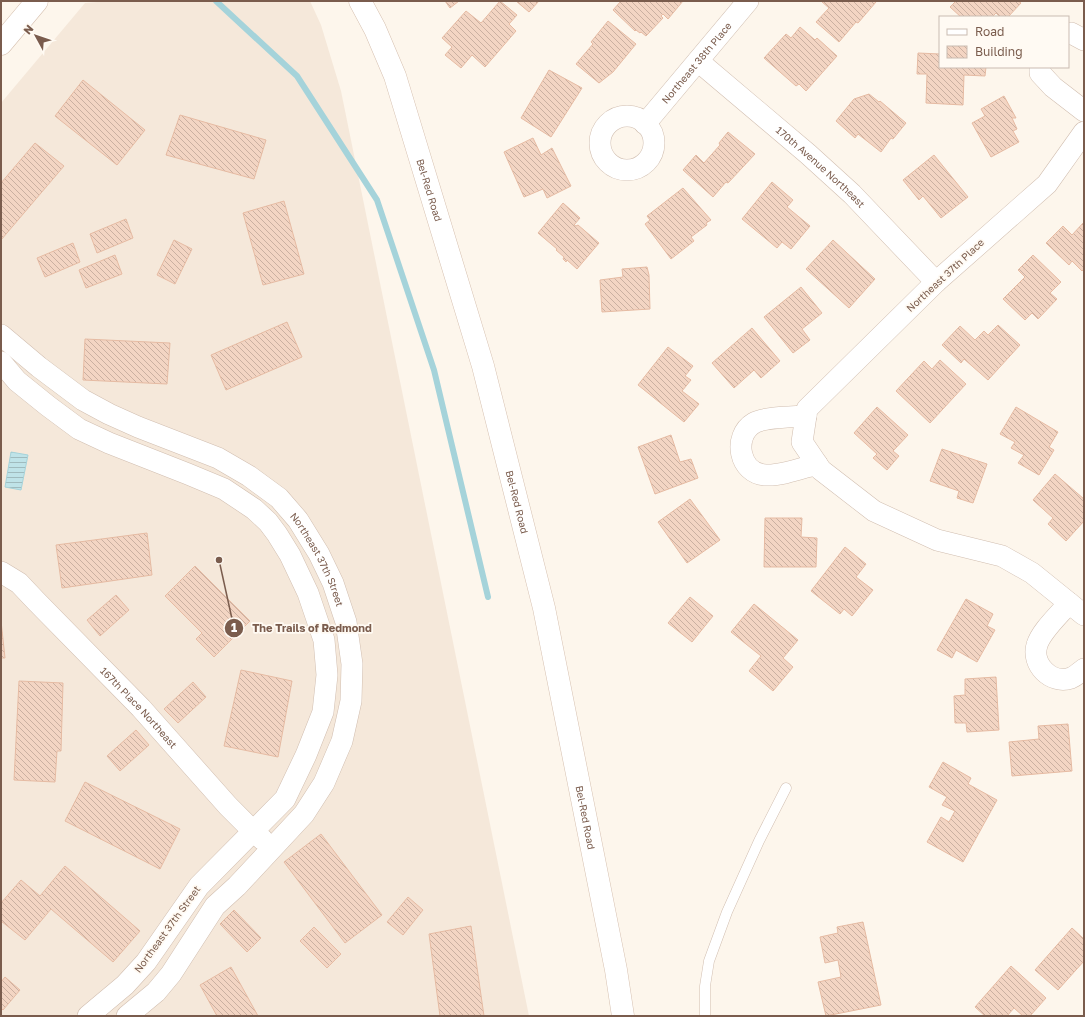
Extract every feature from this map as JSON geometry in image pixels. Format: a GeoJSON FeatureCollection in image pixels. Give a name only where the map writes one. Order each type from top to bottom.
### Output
{"type":"FeatureCollection","features":[{"type":"Feature","properties":{"kind":"main road"},"geometry":{"type":"LineString","coordinates":[[1,44],[37,1]]}},
{"type":"Feature","properties":{"kind":"main road","name":"Bel-Red Road"},"geometry":{"type":"LineString","coordinates":[[360,1],[375,29],[395,76],[483,366],[544,608],[614,962],[623,1016]]}},
{"type":"Feature","properties":{"kind":"street","name":"Northeast 38th Place"},"geometry":{"type":"LineString","coordinates":[[645,124],[748,1]]}},
{"type":"Feature","properties":{"kind":"street"},"geometry":{"type":"LineString","coordinates":[[1069,34],[1071,33],[1084,40]]}},
{"type":"Feature","properties":{"kind":"street","name":"170th Avenue Northeast"},"geometry":{"type":"LineString","coordinates":[[698,61],[808,154],[852,194],[936,282]]}},
{"type":"Feature","properties":{"kind":"street"},"geometry":{"type":"LineString","coordinates":[[1040,68],[1040,73],[1053,87],[1084,111]]}},
{"type":"Feature","properties":{"kind":"street","name":"Northeast 37th Place"},"geometry":{"type":"LineString","coordinates":[[1077,609],[1032,573],[1002,556],[937,540],[874,511],[821,470],[802,442],[807,409],[936,282],[1047,184],[1084,132]]}},
{"type":"Feature","properties":{"kind":"street","name":"Northeast 37th Street"},"geometry":{"type":"LineString","coordinates":[[3,340],[83,400],[138,427],[218,458],[248,476],[279,498],[298,520],[319,554],[333,583],[346,622],[352,664],[351,701],[342,741],[324,783],[304,814],[237,886],[215,906],[171,974],[156,992],[127,1016]]}},
{"type":"Feature","properties":{"kind":"street","name":"Northeast 37th Street"},"geometry":{"type":"LineString","coordinates":[[1,362],[17,381],[79,429],[109,443],[224,489],[254,509],[268,522],[290,555],[308,593],[324,640],[327,675],[323,712],[306,755],[285,799],[199,886],[146,962],[125,985],[88,1016]]}},
{"type":"Feature","properties":{"kind":"street"},"geometry":{"type":"LineString","coordinates":[[806,416],[760,420],[747,429],[743,436],[740,452],[748,467],[756,473],[764,476],[817,464]]}},
{"type":"Feature","properties":{"kind":"street","name":"167th Place Northeast"},"geometry":{"type":"LineString","coordinates":[[1,572],[19,584],[141,708],[228,806],[253,831],[272,847]]}},
{"type":"Feature","properties":{"kind":"street"},"geometry":{"type":"LineString","coordinates":[[1077,609],[1042,636],[1036,652],[1037,660],[1041,668],[1046,674],[1054,678],[1071,678],[1084,669]]}},
{"type":"Feature","properties":{"kind":"street"},"geometry":{"type":"LineString","coordinates":[[219,866],[237,886]]}},
{"type":"Feature","properties":{"kind":"lane"},"geometry":{"type":"LineString","coordinates":[[705,1016],[705,986],[709,961],[727,912],[746,869],[786,788]]}},
{"type":"Feature","properties":{"kind":"shaded area"},"geometry":{"type":"Polygon","coordinates":[[[110,1],[310,1],[321,25],[341,91],[529,1016],[1,1016],[1,103],[85,3],[110,1]]]}},
{"type":"Feature","properties":{"kind":"water"},"geometry":{"type":"Polygon","coordinates":[[[11,452],[28,455],[21,490],[5,487],[11,452]]]}},
{"type":"Feature","properties":{"kind":"building"},"geometry":{"type":"Polygon","coordinates":[[[445,1],[459,1],[450,8],[445,1]]]}},
{"type":"Feature","properties":{"kind":"building"},"geometry":{"type":"Polygon","coordinates":[[[500,1],[517,15],[509,24],[516,31],[485,67],[472,55],[461,68],[445,55],[452,47],[442,38],[466,11],[481,23],[500,1]]]}},
{"type":"Feature","properties":{"kind":"building"},"geometry":{"type":"Polygon","coordinates":[[[516,1],[539,1],[529,12],[516,1]]]}},
{"type":"Feature","properties":{"kind":"building"},"geometry":{"type":"Polygon","coordinates":[[[621,1],[683,1],[668,19],[663,14],[661,16],[663,18],[646,36],[641,32],[635,31],[613,10],[621,1]]]}},
{"type":"Feature","properties":{"kind":"building"},"geometry":{"type":"Polygon","coordinates":[[[821,1],[876,2],[839,42],[816,22],[829,8],[821,1]]]}},
{"type":"Feature","properties":{"kind":"building"},"geometry":{"type":"Polygon","coordinates":[[[956,1],[1018,1],[1021,3],[1009,16],[999,16],[996,13],[993,16],[960,16],[950,7],[956,1]]]}},
{"type":"Feature","properties":{"kind":"building"},"geometry":{"type":"Polygon","coordinates":[[[608,21],[636,44],[613,72],[599,83],[576,64],[593,44],[591,42],[608,21]]]}},
{"type":"Feature","properties":{"kind":"building"},"geometry":{"type":"Polygon","coordinates":[[[800,27],[815,40],[817,38],[837,56],[806,91],[799,84],[796,86],[764,58],[786,34],[791,38],[800,27]]]}},
{"type":"Feature","properties":{"kind":"building"},"geometry":{"type":"Polygon","coordinates":[[[918,53],[939,54],[939,68],[986,68],[985,76],[964,75],[963,105],[926,103],[927,74],[917,74],[918,53]]]}},
{"type":"Feature","properties":{"kind":"building"},"geometry":{"type":"Polygon","coordinates":[[[549,70],[582,88],[551,137],[521,118],[549,70]]]}},
{"type":"Feature","properties":{"kind":"building"},"geometry":{"type":"Polygon","coordinates":[[[83,80],[145,130],[117,165],[55,116],[83,80]]]}},
{"type":"Feature","properties":{"kind":"building"},"geometry":{"type":"Polygon","coordinates":[[[869,94],[879,102],[880,101],[906,123],[893,139],[891,138],[881,152],[858,134],[855,138],[836,121],[854,99],[869,94]]]}},
{"type":"Feature","properties":{"kind":"building"},"geometry":{"type":"Polygon","coordinates":[[[1004,96],[1016,118],[1012,118],[1017,129],[1013,131],[1019,142],[991,157],[972,123],[985,116],[981,109],[1004,96]]]}},
{"type":"Feature","properties":{"kind":"building"},"geometry":{"type":"Polygon","coordinates":[[[180,115],[266,140],[254,179],[166,155],[180,115]]]}},
{"type":"Feature","properties":{"kind":"building"},"geometry":{"type":"Polygon","coordinates":[[[728,132],[755,154],[713,197],[683,170],[696,155],[704,163],[720,145],[719,143],[728,132]]]}},
{"type":"Feature","properties":{"kind":"building"},"geometry":{"type":"Polygon","coordinates":[[[533,138],[541,155],[552,148],[571,186],[547,198],[543,189],[524,197],[504,152],[533,138]]]}},
{"type":"Feature","properties":{"kind":"building"},"geometry":{"type":"Polygon","coordinates":[[[35,143],[64,166],[1,240],[1,183],[35,143]]]}},
{"type":"Feature","properties":{"kind":"building"},"geometry":{"type":"Polygon","coordinates":[[[934,155],[968,197],[941,218],[923,196],[919,200],[903,180],[934,155]]]}},
{"type":"Feature","properties":{"kind":"building"},"geometry":{"type":"Polygon","coordinates":[[[772,182],[793,200],[787,207],[810,226],[791,249],[782,242],[777,248],[742,219],[772,182]]]}},
{"type":"Feature","properties":{"kind":"building"},"geometry":{"type":"Polygon","coordinates":[[[683,188],[711,220],[706,223],[707,225],[691,237],[694,241],[671,259],[645,224],[650,220],[647,216],[683,188]]]}},
{"type":"Feature","properties":{"kind":"building"},"geometry":{"type":"Polygon","coordinates":[[[284,201],[304,274],[263,285],[243,213],[284,201]]]}},
{"type":"Feature","properties":{"kind":"building"},"geometry":{"type":"Polygon","coordinates":[[[563,203],[580,218],[574,225],[578,225],[599,243],[577,269],[567,260],[566,262],[563,259],[564,257],[556,250],[557,249],[538,233],[563,203]]]}},
{"type":"Feature","properties":{"kind":"building"},"geometry":{"type":"Polygon","coordinates":[[[126,219],[133,238],[97,253],[90,234],[126,219]]]}},
{"type":"Feature","properties":{"kind":"building"},"geometry":{"type":"Polygon","coordinates":[[[1084,222],[1084,269],[1082,271],[1072,261],[1069,265],[1046,243],[1063,226],[1072,235],[1084,222]]]}},
{"type":"Feature","properties":{"kind":"building"},"geometry":{"type":"Polygon","coordinates":[[[174,240],[192,249],[175,284],[157,275],[174,240]]]}},
{"type":"Feature","properties":{"kind":"building"},"geometry":{"type":"Polygon","coordinates":[[[833,240],[875,279],[849,308],[806,269],[833,240]]]}},
{"type":"Feature","properties":{"kind":"building"},"geometry":{"type":"Polygon","coordinates":[[[73,243],[80,262],[45,277],[37,258],[73,243]]]}},
{"type":"Feature","properties":{"kind":"building"},"geometry":{"type":"Polygon","coordinates":[[[115,255],[122,274],[86,288],[79,270],[115,255]]]}},
{"type":"Feature","properties":{"kind":"building"},"geometry":{"type":"Polygon","coordinates":[[[1033,255],[1061,282],[1050,293],[1057,299],[1038,319],[1032,313],[1025,320],[1003,299],[1025,277],[1018,270],[1033,255]]]}},
{"type":"Feature","properties":{"kind":"building"},"geometry":{"type":"Polygon","coordinates":[[[647,267],[649,275],[650,309],[602,312],[600,280],[623,277],[622,269],[647,267]]]}},
{"type":"Feature","properties":{"kind":"building"},"geometry":{"type":"Polygon","coordinates":[[[801,287],[822,313],[802,329],[810,340],[793,353],[764,317],[801,287]]]}},
{"type":"Feature","properties":{"kind":"building"},"geometry":{"type":"Polygon","coordinates":[[[287,322],[302,357],[226,390],[211,355],[287,322]]]}},
{"type":"Feature","properties":{"kind":"building"},"geometry":{"type":"Polygon","coordinates":[[[998,325],[1020,345],[988,380],[964,359],[961,363],[942,345],[960,326],[975,340],[984,331],[988,335],[998,325]]]}},
{"type":"Feature","properties":{"kind":"building"},"geometry":{"type":"Polygon","coordinates":[[[752,328],[780,361],[761,378],[754,370],[734,388],[712,363],[752,328]]]}},
{"type":"Feature","properties":{"kind":"building"},"geometry":{"type":"Polygon","coordinates":[[[85,339],[170,343],[167,384],[83,380],[85,339]]]}},
{"type":"Feature","properties":{"kind":"building"},"geometry":{"type":"Polygon","coordinates":[[[668,347],[693,366],[685,376],[691,380],[682,391],[699,404],[684,422],[638,385],[668,347]]]}},
{"type":"Feature","properties":{"kind":"building"},"geometry":{"type":"Polygon","coordinates":[[[940,360],[966,384],[930,423],[896,391],[924,361],[932,369],[940,360]]]}},
{"type":"Feature","properties":{"kind":"building"},"geometry":{"type":"Polygon","coordinates":[[[877,407],[908,435],[893,451],[899,456],[887,470],[873,458],[877,454],[854,433],[877,407]]]}},
{"type":"Feature","properties":{"kind":"building"},"geometry":{"type":"Polygon","coordinates":[[[1016,407],[1058,432],[1049,447],[1054,450],[1039,475],[1018,463],[1024,455],[1011,448],[1015,442],[1000,434],[1016,407]]]}},
{"type":"Feature","properties":{"kind":"building"},"geometry":{"type":"Polygon","coordinates":[[[671,435],[680,462],[691,459],[698,478],[655,494],[638,447],[671,435]]]}},
{"type":"Feature","properties":{"kind":"building"},"geometry":{"type":"Polygon","coordinates":[[[942,449],[987,464],[973,503],[957,498],[959,491],[930,481],[942,449]]]}},
{"type":"Feature","properties":{"kind":"building"},"geometry":{"type":"Polygon","coordinates":[[[1055,474],[1084,499],[1084,521],[1066,541],[1048,524],[1053,518],[1033,500],[1055,474]]]}},
{"type":"Feature","properties":{"kind":"building"},"geometry":{"type":"Polygon","coordinates":[[[690,499],[720,540],[687,563],[658,522],[690,499]]]}},
{"type":"Feature","properties":{"kind":"building"},"geometry":{"type":"Polygon","coordinates":[[[765,518],[802,518],[801,537],[817,538],[816,567],[764,567],[765,518]]]}},
{"type":"Feature","properties":{"kind":"building"},"geometry":{"type":"Polygon","coordinates":[[[147,533],[152,575],[62,588],[56,545],[147,533]]]}},
{"type":"Feature","properties":{"kind":"building"},"geometry":{"type":"Polygon","coordinates":[[[845,547],[866,564],[856,577],[873,590],[852,616],[844,609],[840,614],[811,591],[845,547]]]}},
{"type":"Feature","properties":{"kind":"building"},"geometry":{"type":"Polygon","coordinates":[[[195,566],[250,621],[214,657],[196,639],[202,633],[165,596],[195,566]]]}},
{"type":"Feature","properties":{"kind":"building"},"geometry":{"type":"Polygon","coordinates":[[[116,595],[129,610],[100,636],[87,620],[116,595]]]}},
{"type":"Feature","properties":{"kind":"building"},"geometry":{"type":"Polygon","coordinates":[[[690,597],[713,616],[692,642],[668,623],[690,597]]]}},
{"type":"Feature","properties":{"kind":"building"},"geometry":{"type":"Polygon","coordinates":[[[966,599],[993,614],[987,626],[995,630],[977,662],[956,650],[952,658],[937,650],[966,599]]]}},
{"type":"Feature","properties":{"kind":"building"},"geometry":{"type":"Polygon","coordinates":[[[754,604],[798,640],[783,658],[793,667],[773,691],[749,671],[761,656],[731,632],[754,604]]]}},
{"type":"Feature","properties":{"kind":"building"},"geometry":{"type":"Polygon","coordinates":[[[1,621],[5,658],[1,658],[1,621]]]}},
{"type":"Feature","properties":{"kind":"building"},"geometry":{"type":"Polygon","coordinates":[[[241,670],[292,681],[278,757],[224,746],[241,670]]]}},
{"type":"Feature","properties":{"kind":"building"},"geometry":{"type":"Polygon","coordinates":[[[996,677],[999,730],[967,732],[966,723],[955,723],[954,696],[965,695],[965,679],[996,677]]]}},
{"type":"Feature","properties":{"kind":"building"},"geometry":{"type":"Polygon","coordinates":[[[19,681],[63,683],[61,751],[57,751],[55,782],[14,780],[19,681]]]}},
{"type":"Feature","properties":{"kind":"building"},"geometry":{"type":"Polygon","coordinates":[[[193,682],[206,697],[178,723],[164,709],[193,682]]]}},
{"type":"Feature","properties":{"kind":"building"},"geometry":{"type":"Polygon","coordinates":[[[1068,724],[1072,771],[1012,776],[1009,742],[1039,739],[1038,726],[1068,724]]]}},
{"type":"Feature","properties":{"kind":"building"},"geometry":{"type":"Polygon","coordinates":[[[136,730],[149,745],[120,771],[107,756],[136,730]]]}},
{"type":"Feature","properties":{"kind":"building"},"geometry":{"type":"Polygon","coordinates":[[[943,762],[971,778],[968,784],[997,800],[963,862],[927,842],[941,817],[949,822],[955,811],[942,805],[947,797],[929,787],[943,762]]]}},
{"type":"Feature","properties":{"kind":"building"},"geometry":{"type":"Polygon","coordinates":[[[85,782],[180,829],[160,869],[65,821],[85,782]]]}},
{"type":"Feature","properties":{"kind":"building"},"geometry":{"type":"Polygon","coordinates":[[[321,834],[382,915],[345,943],[284,862],[321,834]]]}},
{"type":"Feature","properties":{"kind":"building"},"geometry":{"type":"Polygon","coordinates":[[[65,866],[140,931],[113,962],[51,909],[25,940],[1,921],[1,903],[21,880],[40,896],[65,866]]]}},
{"type":"Feature","properties":{"kind":"building"},"geometry":{"type":"Polygon","coordinates":[[[408,897],[423,910],[403,935],[387,922],[408,897]]]}},
{"type":"Feature","properties":{"kind":"building"},"geometry":{"type":"Polygon","coordinates":[[[234,910],[261,938],[247,952],[220,924],[234,910]]]}},
{"type":"Feature","properties":{"kind":"building"},"geometry":{"type":"Polygon","coordinates":[[[863,922],[881,1005],[826,1016],[818,982],[841,977],[838,960],[825,963],[820,937],[838,933],[837,927],[863,922]]]}},
{"type":"Feature","properties":{"kind":"building"},"geometry":{"type":"Polygon","coordinates":[[[471,926],[484,1016],[440,1016],[429,934],[471,926]]]}},
{"type":"Feature","properties":{"kind":"building"},"geometry":{"type":"Polygon","coordinates":[[[314,927],[341,954],[327,968],[300,941],[314,927]]]}},
{"type":"Feature","properties":{"kind":"building"},"geometry":{"type":"Polygon","coordinates":[[[1072,928],[1084,939],[1084,961],[1058,990],[1035,970],[1072,928]]]}},
{"type":"Feature","properties":{"kind":"building"},"geometry":{"type":"Polygon","coordinates":[[[1011,966],[1046,998],[1030,1016],[1023,1016],[1014,1008],[1007,1016],[985,1016],[975,1007],[1011,966]]]}},
{"type":"Feature","properties":{"kind":"building"},"geometry":{"type":"Polygon","coordinates":[[[231,967],[258,1016],[217,1016],[200,985],[231,967]]]}},
{"type":"Feature","properties":{"kind":"building"},"geometry":{"type":"Polygon","coordinates":[[[5,977],[20,990],[3,1010],[1,1008],[1,982],[5,977]]]}},
{"type":"Feature","properties":{"kind":"waterway"},"geometry":{"type":"LineString","coordinates":[[216,1],[297,76],[377,200],[434,370],[488,597]]}},
{"type":"Feature","properties":{"kind":"place","name":"The Trails of Redmond"},"geometry":{"type":"Point","coordinates":[219,560]}}]}
